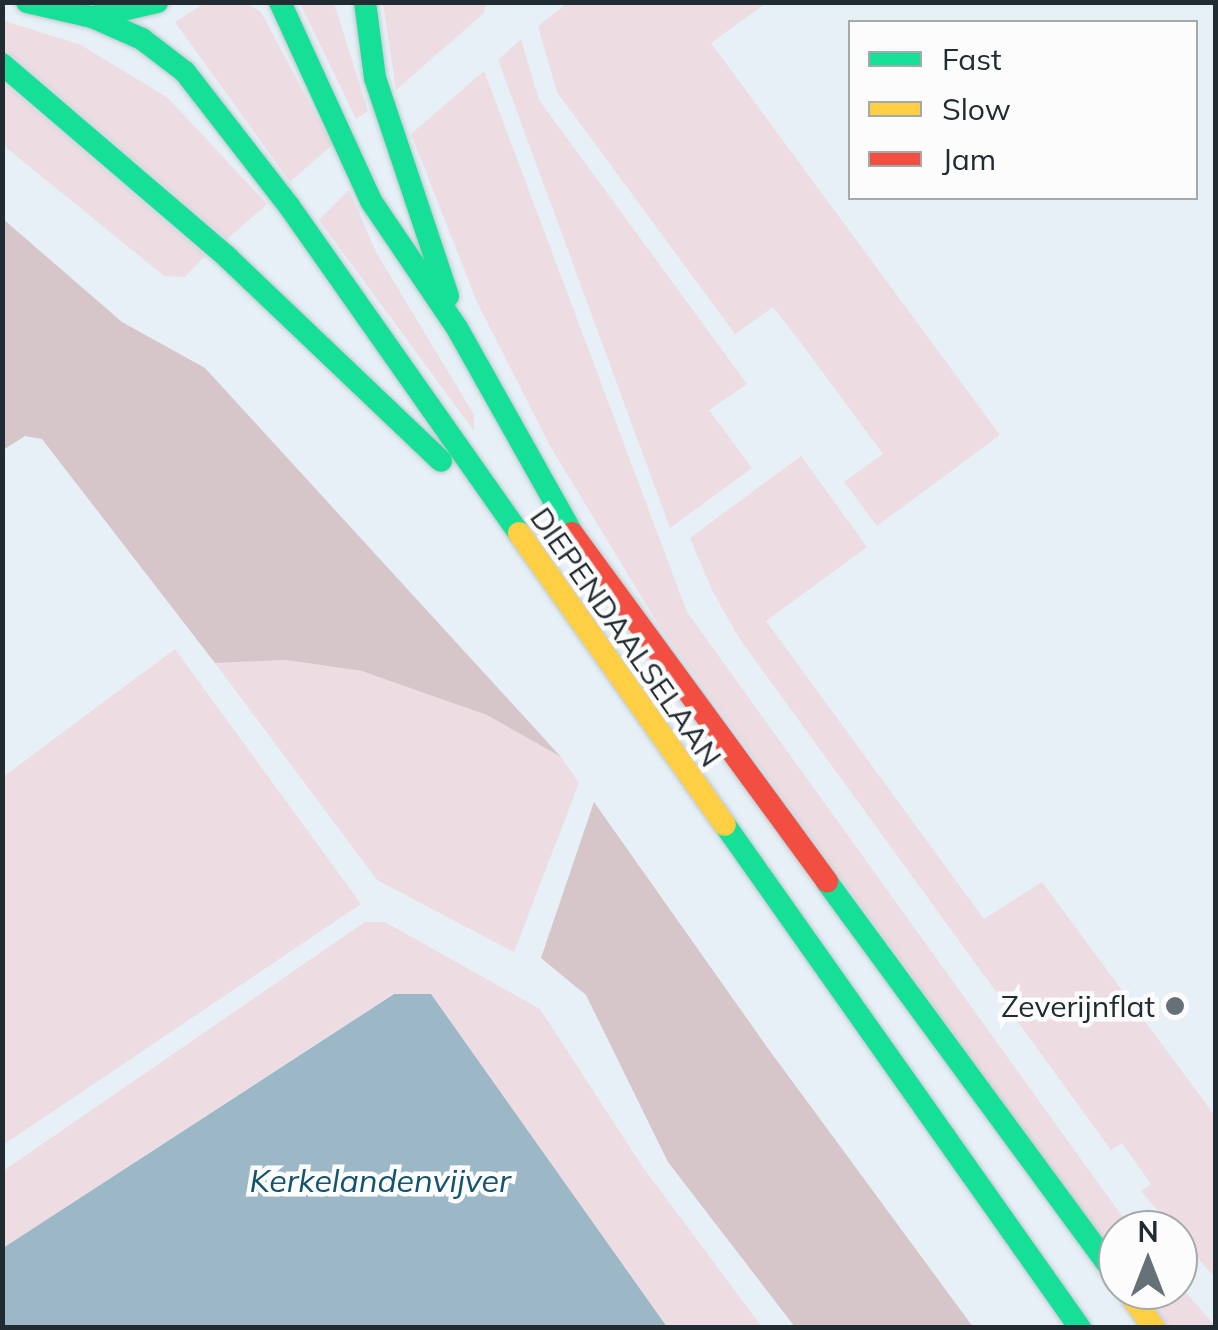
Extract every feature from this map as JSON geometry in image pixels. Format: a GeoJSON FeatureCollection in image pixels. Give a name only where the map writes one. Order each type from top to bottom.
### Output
{"type":"FeatureCollection","features":[{"type":"Feature","properties":{"kind":"main road","name":"DIEPENDAALSELAAN"},"geometry":{"type":"LineString","coordinates":[[27,2],[92,17],[142,39],[185,72],[289,206],[499,510],[1080,1328]]}},
{"type":"Feature","properties":{"kind":"main road"},"geometry":{"type":"LineString","coordinates":[[92,17],[157,2]]}},
{"type":"Feature","properties":{"kind":"main road","name":"DIEPENDAALSELAAN"},"geometry":{"type":"LineString","coordinates":[[280,2],[371,201],[457,328],[558,514],[1098,1251]]}},
{"type":"Feature","properties":{"kind":"main road"},"geometry":{"type":"LineString","coordinates":[[364,2],[375,78],[431,230],[457,328]]}},
{"type":"Feature","properties":{"kind":"main road"},"geometry":{"type":"LineString","coordinates":[[2,64],[228,258],[499,510]]}},
{"type":"Feature","properties":{"kind":"shaded area"},"geometry":{"type":"Polygon","coordinates":[[[205,3],[246,3],[261,12],[332,145],[290,182],[175,22],[205,3]]]}},
{"type":"Feature","properties":{"kind":"shaded area"},"geometry":{"type":"Polygon","coordinates":[[[300,3],[334,3],[368,111],[356,119],[300,3]]]}},
{"type":"Feature","properties":{"kind":"shaded area"},"geometry":{"type":"Polygon","coordinates":[[[383,3],[486,3],[484,13],[396,90],[383,3]]]}},
{"type":"Feature","properties":{"kind":"shaded area"},"geometry":{"type":"Polygon","coordinates":[[[567,3],[766,3],[711,43],[1000,435],[877,526],[844,482],[883,454],[773,307],[735,334],[557,92],[538,26],[567,3]]]}},
{"type":"Feature","properties":{"kind":"shaded area"},"geometry":{"type":"Polygon","coordinates":[[[2,20],[81,45],[168,98],[267,204],[227,239],[3,47],[2,20]]]}},
{"type":"Feature","properties":{"kind":"shaded area"},"geometry":{"type":"Polygon","coordinates":[[[521,39],[539,100],[747,384],[709,410],[752,468],[670,528],[498,60],[521,39]]]}},
{"type":"Feature","properties":{"kind":"shaded area"},"geometry":{"type":"Polygon","coordinates":[[[484,71],[687,612],[1118,1210],[1098,1210],[1098,1233],[661,629],[550,446],[477,302],[411,134],[484,71]]]}},
{"type":"Feature","properties":{"kind":"shaded area"},"geometry":{"type":"Polygon","coordinates":[[[2,82],[205,256],[185,277],[164,276],[3,145],[2,82]]]}},
{"type":"Feature","properties":{"kind":"shaded area"},"geometry":{"type":"Polygon","coordinates":[[[349,190],[376,252],[474,415],[474,431],[319,220],[349,190]]]}},
{"type":"Feature","properties":{"kind":"shaded area"},"geometry":{"type":"Polygon","coordinates":[[[3,219],[122,322],[205,368],[561,757],[487,715],[362,671],[286,660],[215,663],[42,439],[25,436],[3,450],[3,219]]]}},
{"type":"Feature","properties":{"kind":"shaded area"},"geometry":{"type":"Polygon","coordinates":[[[801,456],[867,547],[766,621],[984,919],[1042,882],[1215,1116],[1215,1278],[1198,1258],[1198,1210],[1157,1210],[1141,1191],[1151,1184],[1122,1143],[1111,1150],[739,638],[712,590],[690,538],[801,456]]]}},
{"type":"Feature","properties":{"kind":"shaded area"},"geometry":{"type":"Polygon","coordinates":[[[175,649],[361,904],[3,1145],[3,777],[175,649]]]}},
{"type":"Feature","properties":{"kind":"shaded area"},"geometry":{"type":"Polygon","coordinates":[[[286,660],[362,671],[427,691],[487,715],[561,757],[579,783],[514,952],[377,880],[215,663],[286,660]]]}},
{"type":"Feature","properties":{"kind":"shaded area"},"geometry":{"type":"Polygon","coordinates":[[[594,802],[767,1047],[973,1327],[795,1327],[668,1162],[586,995],[541,958],[594,802]]]}},
{"type":"Feature","properties":{"kind":"shaded area"},"geometry":{"type":"Polygon","coordinates":[[[365,922],[385,922],[540,1009],[642,1166],[762,1327],[667,1327],[431,994],[393,994],[3,1248],[3,1171],[365,922]]]}},
{"type":"Feature","properties":{"kind":"shaded area"},"geometry":{"type":"Polygon","coordinates":[[[1198,1307],[1215,1327],[1169,1327],[1155,1310],[1198,1310],[1198,1307]]]}},
{"type":"Feature","properties":{"kind":"water","name":"Kerkelandenvijver"},"geometry":{"type":"Polygon","coordinates":[[[394,994],[431,994],[667,1327],[3,1327],[3,1248],[394,994]]]}},
{"type":"Feature","properties":{"kind":"traffic: fast"},"geometry":{"type":"LineString","coordinates":[[27,2],[92,17],[157,2]]}},
{"type":"Feature","properties":{"kind":"traffic: fast"},"geometry":{"type":"LineString","coordinates":[[280,2],[371,201],[457,328],[572,533]]}},
{"type":"Feature","properties":{"kind":"traffic: fast"},"geometry":{"type":"LineString","coordinates":[[365,2],[375,78],[448,296]]}},
{"type":"Feature","properties":{"kind":"traffic: fast"},"geometry":{"type":"LineString","coordinates":[[92,17],[142,39],[185,72],[289,206],[519,533]]}},
{"type":"Feature","properties":{"kind":"traffic: fast"},"geometry":{"type":"LineString","coordinates":[[2,64],[228,258],[441,461]]}},
{"type":"Feature","properties":{"kind":"traffic: fast"},"geometry":{"type":"LineString","coordinates":[[725,825],[1080,1328]]}},
{"type":"Feature","properties":{"kind":"traffic: fast"},"geometry":{"type":"LineString","coordinates":[[827,882],[1098,1251]]}},
{"type":"Feature","properties":{"kind":"traffic: slow"},"geometry":{"type":"LineString","coordinates":[[519,533],[725,825]]}},
{"type":"Feature","properties":{"kind":"traffic: slow"},"geometry":{"type":"LineString","coordinates":[[1141,1310],[1154,1328]]}},
{"type":"Feature","properties":{"kind":"traffic: jam"},"geometry":{"type":"LineString","coordinates":[[572,533],[827,882]]}},
{"type":"Feature","properties":{"kind":"place","name":"Zeverijnflat"},"geometry":{"type":"Point","coordinates":[1175,1006]}}]}
